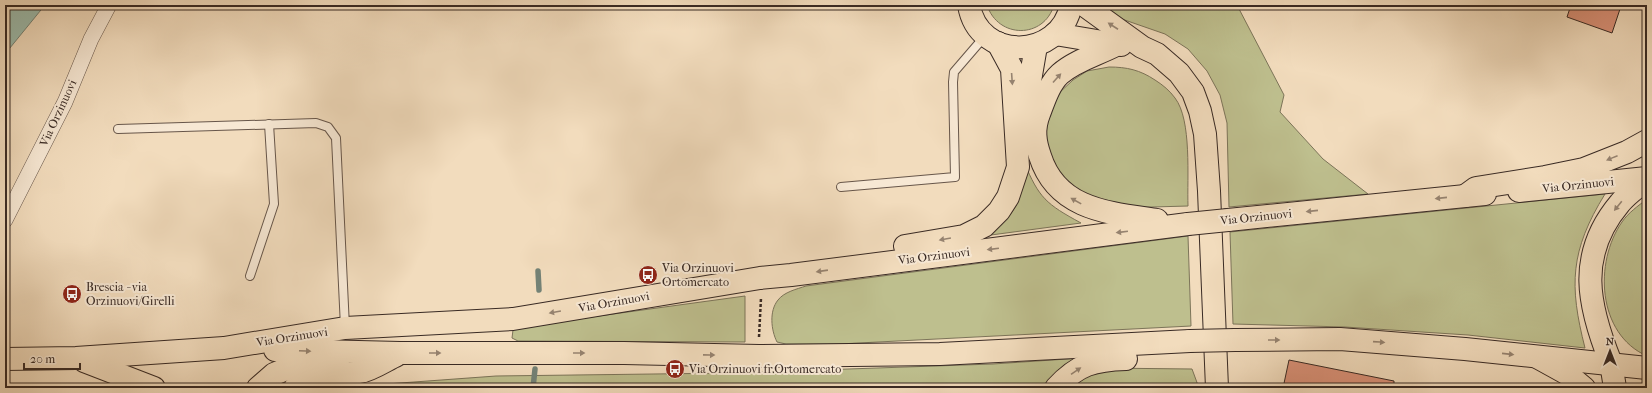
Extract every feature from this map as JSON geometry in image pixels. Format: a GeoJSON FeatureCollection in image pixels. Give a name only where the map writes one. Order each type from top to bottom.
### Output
{"type":"FeatureCollection","features":[{"type":"Feature","properties":{"kind":"main road"},"geometry":{"type":"LineString","coordinates":[[846,268],[884,249],[964,236],[984,226],[999,211],[1008,197],[1018,167],[1012,69],[992,39],[973,19],[969,5]]}},
{"type":"Feature","properties":{"kind":"main road"},"geometry":{"type":"LineString","coordinates":[[992,39],[1019,48],[1036,46],[1055,34],[1066,20],[1071,5]]}},
{"type":"Feature","properties":{"kind":"main road"},"geometry":{"type":"LineString","coordinates":[[1084,5],[1142,47],[1157,54],[1179,73],[1192,92],[1200,111],[1205,134],[1209,191],[1217,388]]}},
{"type":"Feature","properties":{"kind":"main road"},"geometry":{"type":"LineString","coordinates":[[1055,34],[1142,47]]}},
{"type":"Feature","properties":{"kind":"main road"},"geometry":{"type":"LineString","coordinates":[[1035,124],[1051,86],[1059,75],[1075,63],[1097,55],[1116,44]]}},
{"type":"Feature","properties":{"kind":"main road"},"geometry":{"type":"LineString","coordinates":[[1036,46],[1029,86],[1035,124],[1036,144],[1044,168],[1056,186],[1068,196],[1087,207],[1107,212],[1185,224]]}},
{"type":"Feature","properties":{"kind":"main road"},"geometry":{"type":"LineString","coordinates":[[1465,196],[1476,188],[1584,169],[1627,152],[1647,141]]}},
{"type":"Feature","properties":{"kind":"main road","name":"Via Orzinuovi"},"geometry":{"type":"LineString","coordinates":[[5,359],[76,358],[224,348],[345,328],[513,319],[760,278],[1185,224],[1647,178]]}},
{"type":"Feature","properties":{"kind":"main road","name":"Via Orzinuovi"},"geometry":{"type":"LineString","coordinates":[[1611,363],[1592,310],[1591,265],[1596,242],[1606,222],[1620,203],[1647,178]]}},
{"type":"Feature","properties":{"kind":"main road","name":"Via Orzinuovi"},"geometry":{"type":"LineString","coordinates":[[224,348],[400,354],[624,354],[759,356],[940,354],[1190,341],[1340,340],[1611,363],[1647,368]]}},
{"type":"Feature","properties":{"kind":"main road"},"geometry":{"type":"LineString","coordinates":[[1056,388],[1065,378],[1082,366],[1100,360],[1149,358],[1190,341]]}},
{"type":"Feature","properties":{"kind":"main road"},"geometry":{"type":"LineString","coordinates":[[258,388],[274,374],[291,367],[364,363],[400,354]]}},
{"type":"Feature","properties":{"kind":"main road"},"geometry":{"type":"LineString","coordinates":[[295,388],[308,381],[325,376],[362,372],[400,354]]}},
{"type":"Feature","properties":{"kind":"main road"},"geometry":{"type":"LineString","coordinates":[[1537,357],[1566,373],[1584,388]]}},
{"type":"Feature","properties":{"kind":"main road"},"geometry":{"type":"LineString","coordinates":[[76,358],[154,388]]}},
{"type":"Feature","properties":{"kind":"main road"},"geometry":{"type":"LineString","coordinates":[[1611,363],[1615,388]]}},
{"type":"Feature","properties":{"kind":"street","name":"Via Orzinuovi"},"geometry":{"type":"LineString","coordinates":[[5,220],[65,102],[91,39],[109,5]]}},
{"type":"Feature","properties":{"kind":"lane"},"geometry":{"type":"LineString","coordinates":[[841,187],[955,177],[954,72],[992,39]]}},
{"type":"Feature","properties":{"kind":"lane"},"geometry":{"type":"LineString","coordinates":[[118,130],[316,123],[328,127],[336,138],[345,328]]}},
{"type":"Feature","properties":{"kind":"lane"},"geometry":{"type":"LineString","coordinates":[[250,276],[274,204],[269,124]]}},
{"type":"Feature","properties":{"kind":"path"},"geometry":{"type":"LineString","coordinates":[[759,356],[760,278]]}},
{"type":"Feature","properties":{"kind":"green space"},"geometry":{"type":"Polygon","coordinates":[[[987,5],[1054,5],[1049,16],[1041,24],[1031,29],[1021,30],[1010,29],[1001,24],[993,16],[987,5]]]}},
{"type":"Feature","properties":{"kind":"green space"},"geometry":{"type":"Polygon","coordinates":[[[1099,5],[1232,5],[1238,7],[1284,95],[1280,112],[1323,159],[1368,194],[1229,207],[1227,123],[1220,95],[1207,71],[1188,49],[1165,34],[1116,17],[1099,5]]]}},
{"type":"Feature","properties":{"kind":"green space"},"geometry":{"type":"Polygon","coordinates":[[[1109,67],[1128,68],[1139,71],[1164,86],[1175,98],[1184,120],[1188,150],[1188,206],[1117,208],[1066,186],[1047,150],[1046,124],[1049,110],[1059,93],[1073,80],[1087,71],[1109,67]]]}},
{"type":"Feature","properties":{"kind":"green space"},"geometry":{"type":"Polygon","coordinates":[[[1024,162],[1034,184],[1045,199],[1059,211],[1081,223],[991,235],[1008,218],[1017,203],[1022,186],[1024,162]]]}},
{"type":"Feature","properties":{"kind":"green space"},"geometry":{"type":"Polygon","coordinates":[[[1605,194],[1593,214],[1585,233],[1579,251],[1576,269],[1576,305],[1585,348],[1468,335],[1345,327],[1233,324],[1230,232],[1605,194]]]}},
{"type":"Feature","properties":{"kind":"green space"},"geometry":{"type":"Polygon","coordinates":[[[1647,199],[1647,356],[1630,346],[1618,331],[1610,314],[1605,296],[1604,276],[1607,257],[1613,238],[1624,219],[1647,199]]]}},
{"type":"Feature","properties":{"kind":"green space"},"geometry":{"type":"Polygon","coordinates":[[[1188,236],[1191,326],[839,344],[786,344],[777,342],[773,332],[772,315],[775,304],[787,293],[806,286],[1188,236]]]}},
{"type":"Feature","properties":{"kind":"green space"},"geometry":{"type":"Polygon","coordinates":[[[745,296],[745,342],[518,341],[512,338],[513,330],[518,327],[745,296]]]}},
{"type":"Feature","properties":{"kind":"green space"},"geometry":{"type":"Polygon","coordinates":[[[1082,358],[1057,372],[1045,388],[332,388],[496,376],[732,373],[993,364],[1082,358]]]}},
{"type":"Feature","properties":{"kind":"green space"},"geometry":{"type":"Polygon","coordinates":[[[1102,368],[1192,369],[1199,388],[1067,388],[1102,368]]]}},
{"type":"Feature","properties":{"kind":"shaded area"},"geometry":{"type":"Polygon","coordinates":[[[5,5],[45,5],[5,54],[5,5]]]}},
{"type":"Feature","properties":{"kind":"building"},"geometry":{"type":"Polygon","coordinates":[[[1571,5],[1609,5],[1620,9],[1612,33],[1567,17],[1571,5]]]}},
{"type":"Feature","properties":{"kind":"building"},"geometry":{"type":"Polygon","coordinates":[[[1289,360],[1394,381],[1394,388],[1283,388],[1289,360]]]}},
{"type":"Feature","properties":{"kind":"waterway"},"geometry":{"type":"LineString","coordinates":[[538,271],[539,290]]}},
{"type":"Feature","properties":{"kind":"waterway"},"geometry":{"type":"LineString","coordinates":[[533,388],[535,369]]}},
{"type":"Feature","properties":{"kind":"place","name":"Via Orzinuovi Ortomercato"},"geometry":{"type":"Point","coordinates":[648,275]}},
{"type":"Feature","properties":{"kind":"place","name":"Brescia - via Orzinuovi/Girelli"},"geometry":{"type":"Point","coordinates":[72,294]}},
{"type":"Feature","properties":{"kind":"place","name":"Via Orzinuovi fr.Ortomercato"},"geometry":{"type":"Point","coordinates":[675,369]}}]}
